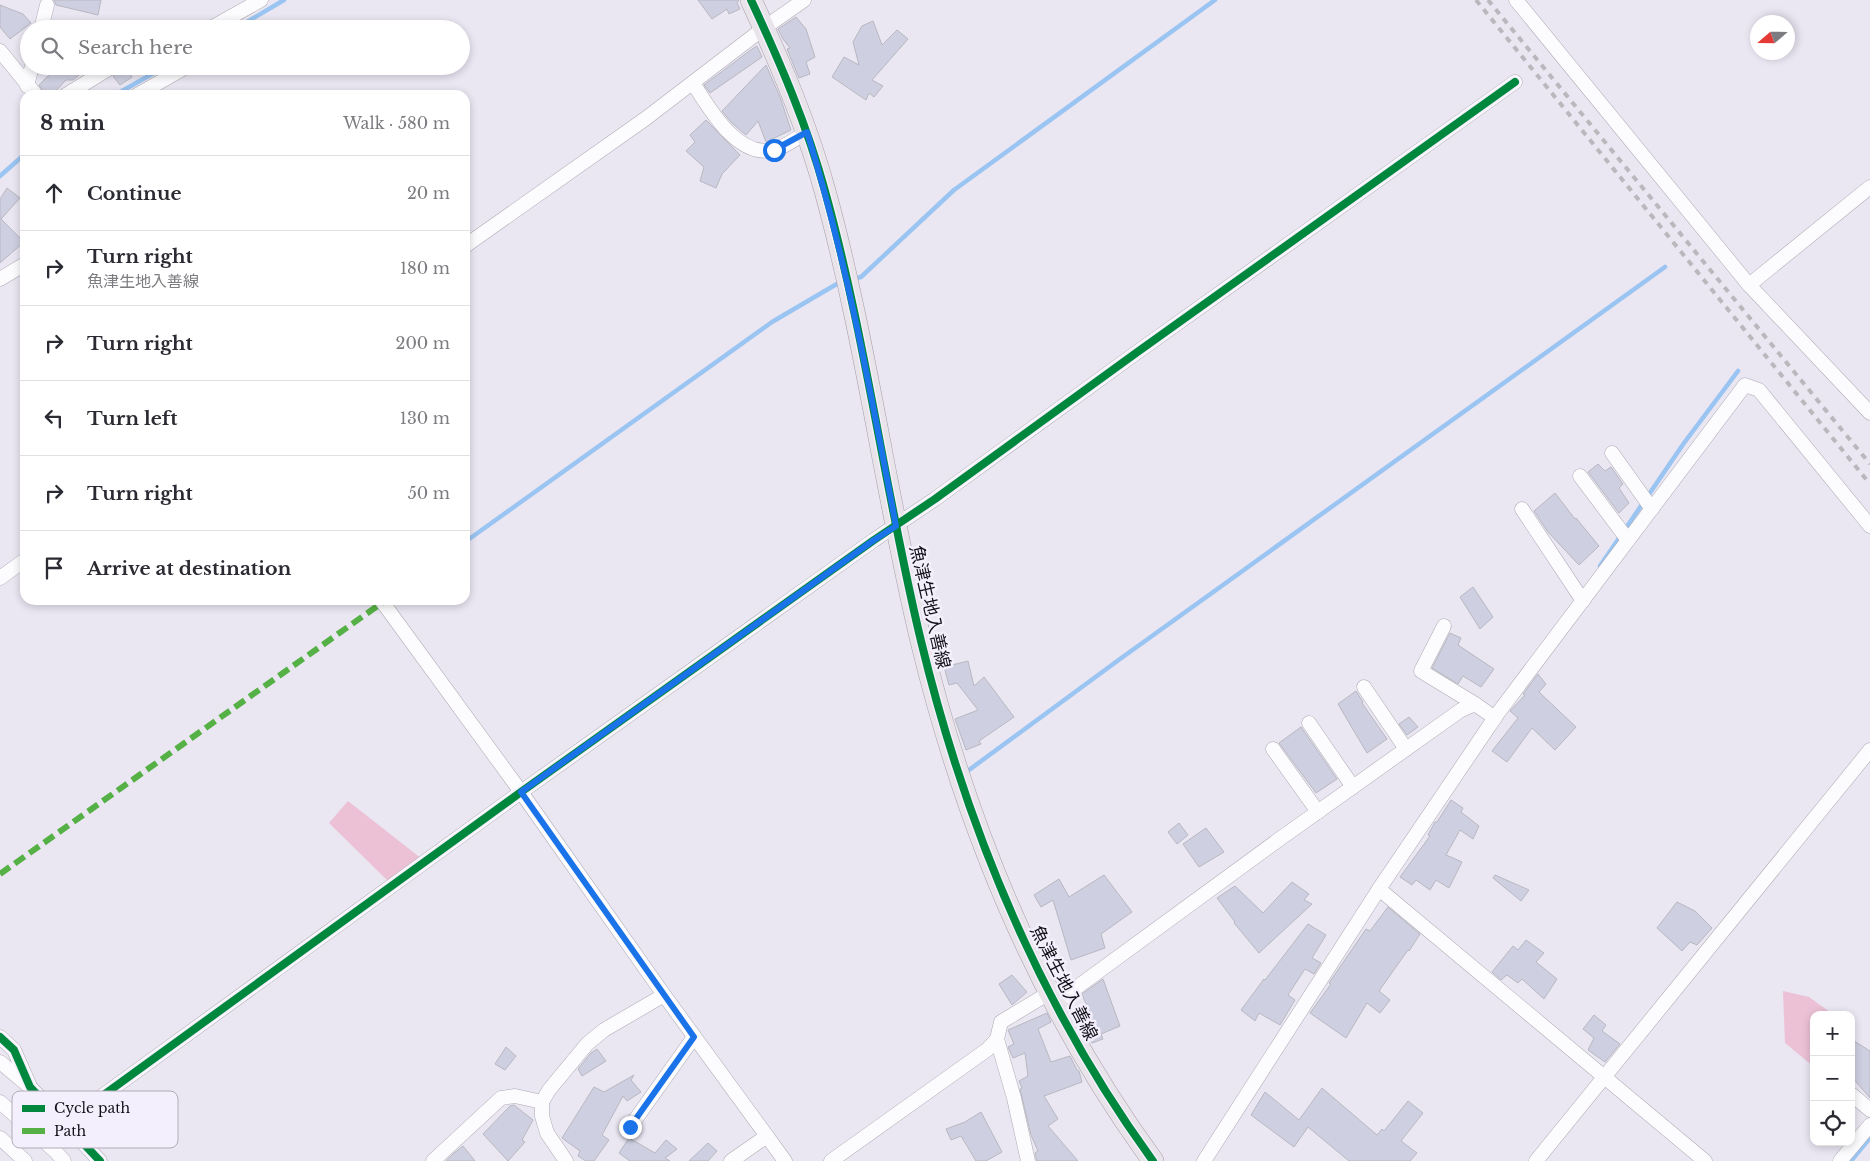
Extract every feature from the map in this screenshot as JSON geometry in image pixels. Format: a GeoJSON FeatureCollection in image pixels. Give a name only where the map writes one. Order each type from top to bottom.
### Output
{"type":"FeatureCollection","features":[{"type":"Feature","properties":{"kind":"main road","name":"魚津生地入善線"},"geometry":{"type":"LineString","coordinates":[[751,0],[786,78],[807,132],[825,190],[848,282],[920,639],[959,778],[1006,902],[1052,999],[1109,1097],[1153,1161]]}},
{"type":"Feature","properties":{"kind":"street"},"geometry":{"type":"LineString","coordinates":[[225,20],[261,0]]}},
{"type":"Feature","properties":{"kind":"street"},"geometry":{"type":"LineString","coordinates":[[470,242],[646,119],[764,28],[804,0]]}},
{"type":"Feature","properties":{"kind":"street"},"geometry":{"type":"LineString","coordinates":[[1516,0],[1748,285],[1870,413]]}},
{"type":"Feature","properties":{"kind":"street"},"geometry":{"type":"LineString","coordinates":[[43,20],[47,4]]}},
{"type":"Feature","properties":{"kind":"street"},"geometry":{"type":"LineString","coordinates":[[0,51],[32,90]]}},
{"type":"Feature","properties":{"kind":"street"},"geometry":{"type":"LineString","coordinates":[[32,75],[32,90]]}},
{"type":"Feature","properties":{"kind":"street"},"geometry":{"type":"LineString","coordinates":[[74,90],[98,75]]}},
{"type":"Feature","properties":{"kind":"street"},"geometry":{"type":"LineString","coordinates":[[146,90],[172,75]]}},
{"type":"Feature","properties":{"kind":"street"},"geometry":{"type":"LineString","coordinates":[[109,1091],[521,792],[866,545],[896,526],[1515,82]]}},
{"type":"Feature","properties":{"kind":"street"},"geometry":{"type":"LineString","coordinates":[[692,83],[715,117],[739,141],[755,150],[774,150],[807,132]]}},
{"type":"Feature","properties":{"kind":"street"},"geometry":{"type":"LineString","coordinates":[[1748,285],[1870,187]]}},
{"type":"Feature","properties":{"kind":"street"},"geometry":{"type":"LineString","coordinates":[[0,280],[20,267]]}},
{"type":"Feature","properties":{"kind":"street"},"geometry":{"type":"LineString","coordinates":[[1204,1161],[1379,889],[1495,718],[1745,385],[1759,390],[1870,526]]}},
{"type":"Feature","properties":{"kind":"street"},"geometry":{"type":"LineString","coordinates":[[1612,452],[1652,509]]}},
{"type":"Feature","properties":{"kind":"street"},"geometry":{"type":"LineString","coordinates":[[1580,476],[1628,540]]}},
{"type":"Feature","properties":{"kind":"street"},"geometry":{"type":"LineString","coordinates":[[1522,509],[1583,601]]}},
{"type":"Feature","properties":{"kind":"street"},"geometry":{"type":"LineString","coordinates":[[0,578],[20,564]]}},
{"type":"Feature","properties":{"kind":"street"},"geometry":{"type":"LineString","coordinates":[[385,605],[785,1161]]}},
{"type":"Feature","properties":{"kind":"street"},"geometry":{"type":"LineString","coordinates":[[1444,626],[1421,671],[1495,718]]}},
{"type":"Feature","properties":{"kind":"street"},"geometry":{"type":"LineString","coordinates":[[1364,687],[1406,749]]}},
{"type":"Feature","properties":{"kind":"street"},"geometry":{"type":"LineString","coordinates":[[831,1161],[988,1049],[997,1039],[1001,1022],[1052,999],[1461,710],[1475,704]]}},
{"type":"Feature","properties":{"kind":"street"},"geometry":{"type":"LineString","coordinates":[[1309,723],[1353,787]]}},
{"type":"Feature","properties":{"kind":"street"},"geometry":{"type":"LineString","coordinates":[[1273,749],[1318,812]]}},
{"type":"Feature","properties":{"kind":"street"},"geometry":{"type":"LineString","coordinates":[[1536,1161],[1870,750]]}},
{"type":"Feature","properties":{"kind":"street"},"geometry":{"type":"LineString","coordinates":[[1379,889],[1705,1161]]}},
{"type":"Feature","properties":{"kind":"street"},"geometry":{"type":"LineString","coordinates":[[566,1161],[547,1133],[542,1116],[542,1102],[549,1090],[587,1044],[604,1030],[664,995]]}},
{"type":"Feature","properties":{"kind":"street"},"geometry":{"type":"LineString","coordinates":[[0,1037],[14,1050],[30,1087]]}},
{"type":"Feature","properties":{"kind":"street"},"geometry":{"type":"LineString","coordinates":[[630,1127],[694,1037]]}},
{"type":"Feature","properties":{"kind":"street"},"geometry":{"type":"LineString","coordinates":[[997,1039],[1014,1098],[1028,1161]]}},
{"type":"Feature","properties":{"kind":"street"},"geometry":{"type":"LineString","coordinates":[[0,1062],[34,1091]]}},
{"type":"Feature","properties":{"kind":"street"},"geometry":{"type":"LineString","coordinates":[[433,1161],[502,1098],[515,1096],[542,1102]]}},
{"type":"Feature","properties":{"kind":"street"},"geometry":{"type":"LineString","coordinates":[[1855,1097],[1870,1110]]}},
{"type":"Feature","properties":{"kind":"street"},"geometry":{"type":"LineString","coordinates":[[0,1102],[12,1113]]}},
{"type":"Feature","properties":{"kind":"street"},"geometry":{"type":"LineString","coordinates":[[1840,1161],[1870,1125]]}},
{"type":"Feature","properties":{"kind":"street"},"geometry":{"type":"LineString","coordinates":[[731,1161],[767,1136]]}},
{"type":"Feature","properties":{"kind":"street"},"geometry":{"type":"LineString","coordinates":[[0,1138],[25,1161]]}},
{"type":"Feature","properties":{"kind":"street"},"geometry":{"type":"LineString","coordinates":[[52,1148],[64,1161]]}},
{"type":"Feature","properties":{"kind":"street"},"geometry":{"type":"LineString","coordinates":[[88,1148],[100,1161]]}},
{"type":"Feature","properties":{"kind":"shaded area"},"geometry":{"type":"Polygon","coordinates":[[[348,801],[422,859],[389,882],[329,823],[348,801]]]}},
{"type":"Feature","properties":{"kind":"shaded area"},"geometry":{"type":"Polygon","coordinates":[[[1783,991],[1809,997],[1828,1011],[1810,1011],[1810,1064],[1785,1043],[1783,991]]]}},
{"type":"Feature","properties":{"kind":"building"},"geometry":{"type":"Polygon","coordinates":[[[54,0],[101,0],[98,15],[56,5],[54,0]]]}},
{"type":"Feature","properties":{"kind":"building"},"geometry":{"type":"Polygon","coordinates":[[[698,0],[739,0],[737,3],[740,9],[729,14],[727,9],[712,19],[698,0]]]}},
{"type":"Feature","properties":{"kind":"building"},"geometry":{"type":"Polygon","coordinates":[[[0,5],[23,14],[28,20],[20,20],[20,31],[10,39],[0,27],[0,5]]]}},
{"type":"Feature","properties":{"kind":"building"},"geometry":{"type":"Polygon","coordinates":[[[796,17],[806,29],[815,57],[806,62],[810,74],[799,78],[787,49],[790,48],[778,29],[796,17]]]}},
{"type":"Feature","properties":{"kind":"building"},"geometry":{"type":"Polygon","coordinates":[[[873,21],[882,45],[897,30],[908,39],[872,80],[883,86],[874,97],[869,93],[866,100],[832,77],[844,57],[859,65],[853,42],[862,26],[873,21]]]}},
{"type":"Feature","properties":{"kind":"building"},"geometry":{"type":"Polygon","coordinates":[[[757,46],[762,57],[710,93],[704,85],[757,46]]]}},
{"type":"Feature","properties":{"kind":"building"},"geometry":{"type":"Polygon","coordinates":[[[766,65],[780,97],[791,130],[766,142],[758,121],[746,135],[722,111],[766,65]]]}},
{"type":"Feature","properties":{"kind":"building"},"geometry":{"type":"Polygon","coordinates":[[[49,75],[79,75],[73,80],[66,80],[57,90],[42,90],[39,85],[49,75]]]}},
{"type":"Feature","properties":{"kind":"building"},"geometry":{"type":"Polygon","coordinates":[[[131,75],[132,77],[120,85],[113,76],[131,75]]]}},
{"type":"Feature","properties":{"kind":"building"},"geometry":{"type":"Polygon","coordinates":[[[706,120],[740,155],[722,174],[716,188],[700,181],[704,167],[686,151],[695,142],[690,135],[706,120]]]}},
{"type":"Feature","properties":{"kind":"building"},"geometry":{"type":"Polygon","coordinates":[[[7,188],[20,198],[1,219],[20,238],[20,246],[0,263],[0,199],[7,188]]]}},
{"type":"Feature","properties":{"kind":"building"},"geometry":{"type":"Polygon","coordinates":[[[1598,464],[1605,471],[1611,467],[1623,484],[1619,488],[1629,503],[1619,513],[1588,472],[1598,464]]]}},
{"type":"Feature","properties":{"kind":"building"},"geometry":{"type":"Polygon","coordinates":[[[1555,493],[1599,546],[1579,565],[1548,532],[1534,511],[1555,493]]]}},
{"type":"Feature","properties":{"kind":"building"},"geometry":{"type":"Polygon","coordinates":[[[1473,587],[1493,617],[1480,629],[1460,597],[1473,587]]]}},
{"type":"Feature","properties":{"kind":"building"},"geometry":{"type":"Polygon","coordinates":[[[1450,633],[1461,638],[1458,645],[1494,669],[1481,687],[1463,676],[1458,684],[1432,668],[1450,633]]]}},
{"type":"Feature","properties":{"kind":"building"},"geometry":{"type":"Polygon","coordinates":[[[968,661],[974,686],[984,677],[1014,717],[979,741],[981,744],[966,750],[955,719],[978,710],[957,683],[949,685],[944,667],[968,661]]]}},
{"type":"Feature","properties":{"kind":"building"},"geometry":{"type":"Polygon","coordinates":[[[1538,674],[1546,684],[1539,692],[1576,727],[1555,750],[1532,728],[1507,762],[1492,751],[1518,718],[1510,711],[1525,695],[1523,694],[1538,674]]]}},
{"type":"Feature","properties":{"kind":"building"},"geometry":{"type":"Polygon","coordinates":[[[1356,691],[1387,739],[1367,753],[1338,704],[1356,691]]]}},
{"type":"Feature","properties":{"kind":"building"},"geometry":{"type":"Polygon","coordinates":[[[1409,717],[1418,727],[1407,735],[1399,724],[1409,717]]]}},
{"type":"Feature","properties":{"kind":"building"},"geometry":{"type":"Polygon","coordinates":[[[1301,727],[1337,779],[1316,793],[1279,743],[1301,727]]]}},
{"type":"Feature","properties":{"kind":"building"},"geometry":{"type":"Polygon","coordinates":[[[1451,800],[1463,808],[1461,812],[1479,826],[1473,839],[1460,830],[1446,855],[1462,862],[1449,888],[1436,880],[1430,890],[1416,880],[1412,885],[1400,877],[1430,836],[1428,835],[1435,822],[1437,822],[1451,800]]]}},
{"type":"Feature","properties":{"kind":"building"},"geometry":{"type":"Polygon","coordinates":[[[1179,823],[1188,835],[1177,844],[1168,832],[1179,823]]]}},
{"type":"Feature","properties":{"kind":"building"},"geometry":{"type":"Polygon","coordinates":[[[1206,828],[1224,852],[1199,867],[1183,844],[1206,828]]]}},
{"type":"Feature","properties":{"kind":"building"},"geometry":{"type":"Polygon","coordinates":[[[1104,875],[1132,912],[1101,934],[1105,948],[1071,960],[1053,900],[1041,907],[1034,895],[1059,879],[1069,897],[1104,875]]]}},
{"type":"Feature","properties":{"kind":"building"},"geometry":{"type":"Polygon","coordinates":[[[1495,875],[1529,890],[1521,901],[1493,878],[1495,875]]]}},
{"type":"Feature","properties":{"kind":"building"},"geometry":{"type":"Polygon","coordinates":[[[1292,882],[1309,894],[1304,900],[1312,904],[1259,953],[1234,923],[1217,898],[1235,886],[1263,913],[1292,882]]]}},
{"type":"Feature","properties":{"kind":"building"},"geometry":{"type":"Polygon","coordinates":[[[1677,902],[1695,911],[1712,928],[1697,945],[1690,942],[1682,951],[1657,928],[1677,902]]]}},
{"type":"Feature","properties":{"kind":"building"},"geometry":{"type":"Polygon","coordinates":[[[1388,907],[1420,934],[1379,991],[1390,1000],[1380,1013],[1367,1003],[1346,1038],[1310,1013],[1366,929],[1370,931],[1388,907]]]}},
{"type":"Feature","properties":{"kind":"building"},"geometry":{"type":"Polygon","coordinates":[[[1308,924],[1326,935],[1312,958],[1321,963],[1314,974],[1305,969],[1288,995],[1295,1000],[1280,1025],[1259,1013],[1255,1021],[1241,1010],[1308,924]]]}},
{"type":"Feature","properties":{"kind":"building"},"geometry":{"type":"Polygon","coordinates":[[[1526,940],[1544,953],[1536,962],[1557,979],[1544,999],[1522,979],[1518,983],[1507,975],[1501,980],[1492,972],[1513,946],[1518,950],[1526,940]]]}},
{"type":"Feature","properties":{"kind":"building"},"geometry":{"type":"Polygon","coordinates":[[[1012,975],[1027,992],[1012,1005],[999,984],[1012,975]]]}},
{"type":"Feature","properties":{"kind":"building"},"geometry":{"type":"Polygon","coordinates":[[[1103,979],[1120,1026],[1101,1034],[1103,1039],[1092,1043],[1087,1029],[1095,1026],[1082,994],[1103,979]]]}},
{"type":"Feature","properties":{"kind":"building"},"geometry":{"type":"Polygon","coordinates":[[[1047,1013],[1051,1022],[1038,1029],[1051,1062],[1070,1056],[1079,1071],[1082,1082],[1044,1096],[1058,1119],[1048,1126],[1078,1161],[1037,1161],[1035,1153],[1038,1151],[1031,1135],[1019,1081],[1028,1076],[1025,1053],[1013,1058],[1008,1047],[1014,1044],[1008,1030],[1047,1013]]]}},
{"type":"Feature","properties":{"kind":"building"},"geometry":{"type":"Polygon","coordinates":[[[1594,1015],[1606,1025],[1602,1031],[1620,1044],[1605,1062],[1588,1050],[1594,1038],[1583,1029],[1594,1015]]]}},
{"type":"Feature","properties":{"kind":"building"},"geometry":{"type":"Polygon","coordinates":[[[1855,1042],[1870,1051],[1870,1098],[1855,1081],[1855,1042]]]}},
{"type":"Feature","properties":{"kind":"building"},"geometry":{"type":"Polygon","coordinates":[[[506,1047],[516,1056],[505,1070],[495,1064],[506,1047]]]}},
{"type":"Feature","properties":{"kind":"building"},"geometry":{"type":"Polygon","coordinates":[[[597,1049],[606,1061],[582,1076],[578,1069],[591,1053],[597,1049]]]}},
{"type":"Feature","properties":{"kind":"building"},"geometry":{"type":"Polygon","coordinates":[[[634,1075],[631,1080],[641,1092],[627,1101],[623,1096],[602,1135],[609,1140],[594,1161],[586,1161],[578,1156],[580,1151],[562,1138],[594,1087],[604,1092],[634,1075]]]}},
{"type":"Feature","properties":{"kind":"building"},"geometry":{"type":"Polygon","coordinates":[[[1322,1088],[1377,1135],[1382,1129],[1384,1131],[1408,1101],[1423,1113],[1401,1141],[1417,1153],[1410,1161],[1349,1161],[1308,1127],[1294,1147],[1251,1115],[1265,1092],[1299,1120],[1322,1088]]]}},
{"type":"Feature","properties":{"kind":"building"},"geometry":{"type":"Polygon","coordinates":[[[514,1105],[533,1120],[522,1140],[525,1142],[508,1161],[483,1134],[510,1106],[514,1105]]]}},
{"type":"Feature","properties":{"kind":"building"},"geometry":{"type":"Polygon","coordinates":[[[981,1112],[1002,1152],[986,1161],[976,1161],[961,1136],[951,1140],[946,1129],[965,1122],[981,1112]]]}},
{"type":"Feature","properties":{"kind":"building"},"geometry":{"type":"Polygon","coordinates":[[[629,1138],[655,1153],[666,1140],[677,1149],[665,1158],[670,1161],[630,1161],[619,1153],[629,1138]]]}},
{"type":"Feature","properties":{"kind":"building"},"geometry":{"type":"Polygon","coordinates":[[[708,1143],[717,1151],[708,1161],[689,1161],[708,1143]]]}},
{"type":"Feature","properties":{"kind":"building"},"geometry":{"type":"Polygon","coordinates":[[[463,1146],[475,1161],[446,1161],[453,1154],[463,1146]]]}},
{"type":"Feature","properties":{"kind":"waterway"},"geometry":{"type":"LineString","coordinates":[[250,20],[284,0]]}},
{"type":"Feature","properties":{"kind":"waterway"},"geometry":{"type":"LineString","coordinates":[[853,279],[861,277],[954,190],[1215,0]]}},
{"type":"Feature","properties":{"kind":"waterway"},"geometry":{"type":"LineString","coordinates":[[124,90],[150,75]]}},
{"type":"Feature","properties":{"kind":"waterway"},"geometry":{"type":"LineString","coordinates":[[0,176],[20,158]]}},
{"type":"Feature","properties":{"kind":"waterway"},"geometry":{"type":"LineString","coordinates":[[969,770],[1120,659],[1665,267]]}},
{"type":"Feature","properties":{"kind":"waterway"},"geometry":{"type":"LineString","coordinates":[[470,538],[772,322],[841,283]]}},
{"type":"Feature","properties":{"kind":"waterway"},"geometry":{"type":"LineString","coordinates":[[1600,566],[1684,443],[1738,371]]}},
{"type":"Feature","properties":{"kind":"waterway"},"geometry":{"type":"LineString","coordinates":[[1851,1161],[1870,1138]]}},
{"type":"Feature","properties":{"kind":"railway"},"geometry":{"type":"LineString","coordinates":[[1476,0],[1870,484]]}},
{"type":"Feature","properties":{"kind":"railway"},"geometry":{"type":"LineString","coordinates":[[1488,0],[1870,464]]}},
{"type":"Feature","properties":{"kind":"marked path"},"geometry":{"type":"LineString","coordinates":[[0,874],[379,605]]}},
{"type":"Feature","properties":{"kind":"cycle path"},"geometry":{"type":"LineString","coordinates":[[751,0],[792,94],[810,142],[825,191],[864,359],[908,585],[939,710],[960,779],[1011,913],[1042,977],[1075,1041],[1112,1102],[1153,1161]]}},
{"type":"Feature","properties":{"kind":"cycle path"},"geometry":{"type":"LineString","coordinates":[[109,1091],[521,792],[874,540],[935,499],[1515,82]]}},
{"type":"Feature","properties":{"kind":"cycle path"},"geometry":{"type":"LineString","coordinates":[[0,1037],[14,1050],[30,1087],[34,1091]]}},
{"type":"Feature","properties":{"kind":"cycle path"},"geometry":{"type":"LineString","coordinates":[[88,1148],[100,1161]]}},
{"type":"Feature","properties":{"kind":"route"},"geometry":{"type":"LineString","coordinates":[[630,1127],[694,1037],[521,792],[896,526],[848,282],[825,190],[807,132],[774,150]]}}]}
